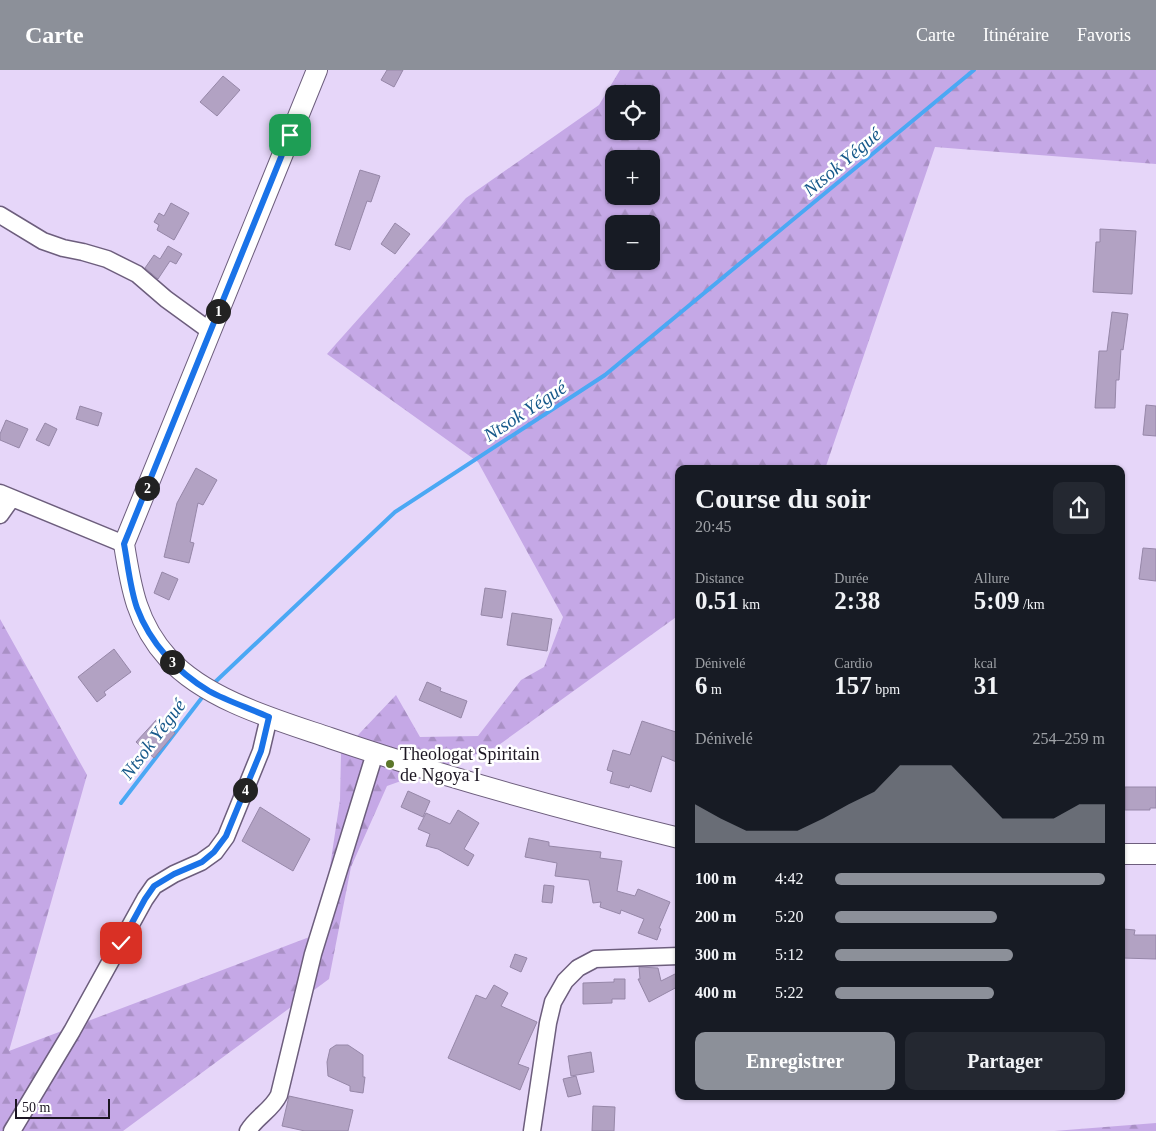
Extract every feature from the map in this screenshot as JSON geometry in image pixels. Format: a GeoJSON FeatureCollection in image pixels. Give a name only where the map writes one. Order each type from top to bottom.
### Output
{"type":"FeatureCollection","features":[{"type":"Feature","properties":{"kind":"main road"},"geometry":{"type":"LineString","coordinates":[[317,70],[124,544],[137,608],[151,636],[168,659],[188,677],[210,691],[269,717],[375,753],[580,814],[675,837]]}},
{"type":"Feature","properties":{"kind":"main road"},"geometry":{"type":"LineString","coordinates":[[1125,854],[1156,854]]}},
{"type":"Feature","properties":{"kind":"street"},"geometry":{"type":"LineString","coordinates":[[0,215],[43,241],[108,259],[137,274],[183,313],[210,331]]}},
{"type":"Feature","properties":{"kind":"street"},"geometry":{"type":"LineString","coordinates":[[0,515],[6,496],[124,544]]}},
{"type":"Feature","properties":{"kind":"street"},"geometry":{"type":"LineString","coordinates":[[12,1131],[72,1032],[154,886],[174,874],[202,862],[214,852],[226,836],[261,751],[269,717]]}},
{"type":"Feature","properties":{"kind":"street"},"geometry":{"type":"LineString","coordinates":[[248,1131],[279,1096],[313,954],[375,753]]}},
{"type":"Feature","properties":{"kind":"street"},"geometry":{"type":"LineString","coordinates":[[532,1131],[548,1023],[553,1002],[565,981],[578,968],[596,959],[675,956]]}},
{"type":"Feature","properties":{"kind":"green space"},"geometry":{"type":"Polygon","coordinates":[[[620,70],[1156,70],[1156,164],[935,147],[826,465],[675,465],[675,618],[496,747],[387,786],[351,867],[329,979],[123,1131],[0,1131],[0,619],[87,775],[9,1051],[320,933],[340,800],[341,753],[396,695],[420,737],[478,736],[521,680],[544,667],[563,617],[478,462],[327,354],[466,198],[599,105],[605,95],[605,140],[660,140],[660,85],[611,85],[620,70]]]}},
{"type":"Feature","properties":{"kind":"green space"},"geometry":{"type":"Polygon","coordinates":[[[1156,1123],[1156,1131],[1054,1131],[1156,1123]]]}},
{"type":"Feature","properties":{"kind":"building"},"geometry":{"type":"Polygon","coordinates":[[[387,70],[403,70],[394,87],[381,80],[387,70]]]}},
{"type":"Feature","properties":{"kind":"building"},"geometry":{"type":"Polygon","coordinates":[[[223,76],[240,90],[217,116],[200,102],[223,76]]]}},
{"type":"Feature","properties":{"kind":"building"},"geometry":{"type":"Polygon","coordinates":[[[360,170],[380,176],[371,202],[367,201],[350,250],[335,245],[360,170]]]}},
{"type":"Feature","properties":{"kind":"building"},"geometry":{"type":"Polygon","coordinates":[[[171,203],[189,213],[174,240],[157,230],[159,225],[154,222],[159,213],[164,216],[171,203]]]}},
{"type":"Feature","properties":{"kind":"building"},"geometry":{"type":"Polygon","coordinates":[[[395,223],[410,234],[395,254],[381,244],[395,223]]]}},
{"type":"Feature","properties":{"kind":"building"},"geometry":{"type":"Polygon","coordinates":[[[1100,229],[1136,231],[1132,294],[1093,292],[1096,242],[1100,242],[1100,229]]]}},
{"type":"Feature","properties":{"kind":"building"},"geometry":{"type":"Polygon","coordinates":[[[168,246],[182,254],[176,264],[170,261],[158,279],[145,268],[154,255],[160,259],[168,246]]]}},
{"type":"Feature","properties":{"kind":"building"},"geometry":{"type":"Polygon","coordinates":[[[1112,312],[1128,314],[1123,350],[1121,349],[1119,380],[1116,380],[1115,408],[1095,408],[1099,351],[1107,351],[1112,312]]]}},
{"type":"Feature","properties":{"kind":"building"},"geometry":{"type":"Polygon","coordinates":[[[1146,405],[1156,406],[1156,436],[1143,435],[1146,405]]]}},
{"type":"Feature","properties":{"kind":"building"},"geometry":{"type":"Polygon","coordinates":[[[80,406],[102,413],[98,426],[76,419],[80,406]]]}},
{"type":"Feature","properties":{"kind":"building"},"geometry":{"type":"Polygon","coordinates":[[[6,420],[28,429],[19,448],[0,440],[0,434],[6,420]]]}},
{"type":"Feature","properties":{"kind":"building"},"geometry":{"type":"Polygon","coordinates":[[[45,423],[57,429],[49,446],[36,440],[45,423]]]}},
{"type":"Feature","properties":{"kind":"building"},"geometry":{"type":"Polygon","coordinates":[[[196,468],[217,480],[203,505],[198,503],[190,542],[194,543],[189,563],[164,557],[177,503],[196,468]]]}},
{"type":"Feature","properties":{"kind":"building"},"geometry":{"type":"Polygon","coordinates":[[[1143,548],[1156,549],[1156,581],[1139,579],[1143,548]]]}},
{"type":"Feature","properties":{"kind":"building"},"geometry":{"type":"Polygon","coordinates":[[[162,572],[178,579],[169,600],[154,593],[162,572]]]}},
{"type":"Feature","properties":{"kind":"building"},"geometry":{"type":"Polygon","coordinates":[[[485,588],[506,591],[502,618],[481,615],[485,588]]]}},
{"type":"Feature","properties":{"kind":"building"},"geometry":{"type":"Polygon","coordinates":[[[512,613],[552,619],[547,651],[507,645],[512,613]]]}},
{"type":"Feature","properties":{"kind":"building"},"geometry":{"type":"Polygon","coordinates":[[[114,649],[131,672],[104,692],[106,695],[97,702],[78,677],[114,649]]]}},
{"type":"Feature","properties":{"kind":"building"},"geometry":{"type":"Polygon","coordinates":[[[427,682],[441,688],[440,691],[467,701],[461,718],[419,700],[427,682]]]}},
{"type":"Feature","properties":{"kind":"building"},"geometry":{"type":"Polygon","coordinates":[[[158,718],[175,733],[154,758],[136,742],[158,718]]]}},
{"type":"Feature","properties":{"kind":"building"},"geometry":{"type":"Polygon","coordinates":[[[642,721],[675,732],[675,761],[662,756],[651,792],[630,785],[629,788],[610,783],[613,772],[607,770],[613,750],[630,755],[642,721]]]}},
{"type":"Feature","properties":{"kind":"building"},"geometry":{"type":"Polygon","coordinates":[[[1125,787],[1156,787],[1156,808],[1150,808],[1150,810],[1125,810],[1125,787]]]}},
{"type":"Feature","properties":{"kind":"building"},"geometry":{"type":"Polygon","coordinates":[[[408,791],[430,801],[423,817],[401,807],[408,791]]]}},
{"type":"Feature","properties":{"kind":"building"},"geometry":{"type":"Polygon","coordinates":[[[260,807],[310,839],[293,871],[242,841],[260,807]]]}},
{"type":"Feature","properties":{"kind":"building"},"geometry":{"type":"Polygon","coordinates":[[[458,810],[479,823],[464,849],[474,855],[468,866],[438,849],[426,846],[430,834],[418,829],[426,813],[450,824],[458,810]]]}},
{"type":"Feature","properties":{"kind":"building"},"geometry":{"type":"Polygon","coordinates":[[[529,838],[549,842],[549,846],[601,852],[600,858],[622,861],[617,891],[635,896],[638,889],[670,902],[659,928],[661,929],[657,940],[638,933],[644,919],[621,910],[620,914],[600,907],[601,902],[593,903],[589,880],[555,876],[557,863],[525,857],[529,838]]]}},
{"type":"Feature","properties":{"kind":"building"},"geometry":{"type":"Polygon","coordinates":[[[544,885],[554,886],[552,903],[542,902],[544,885]]]}},
{"type":"Feature","properties":{"kind":"building"},"geometry":{"type":"Polygon","coordinates":[[[1125,929],[1135,930],[1134,935],[1156,935],[1156,959],[1125,958],[1125,929]]]}},
{"type":"Feature","properties":{"kind":"building"},"geometry":{"type":"Polygon","coordinates":[[[515,954],[527,958],[521,972],[510,967],[515,954]]]}},
{"type":"Feature","properties":{"kind":"building"},"geometry":{"type":"Polygon","coordinates":[[[639,967],[658,968],[661,981],[675,974],[675,988],[649,1002],[638,979],[640,979],[639,967]]]}},
{"type":"Feature","properties":{"kind":"building"},"geometry":{"type":"Polygon","coordinates":[[[614,979],[625,979],[625,999],[612,999],[612,1003],[583,1004],[583,983],[614,982],[614,979]]]}},
{"type":"Feature","properties":{"kind":"building"},"geometry":{"type":"Polygon","coordinates":[[[494,985],[508,993],[501,1006],[537,1022],[518,1064],[529,1068],[520,1090],[448,1058],[476,995],[486,999],[494,985]]]}},
{"type":"Feature","properties":{"kind":"building"},"geometry":{"type":"Polygon","coordinates":[[[336,1045],[348,1045],[363,1055],[363,1077],[365,1077],[363,1093],[350,1091],[350,1086],[328,1076],[327,1062],[330,1049],[336,1045]]]}},
{"type":"Feature","properties":{"kind":"building"},"geometry":{"type":"Polygon","coordinates":[[[591,1052],[594,1072],[571,1076],[568,1056],[591,1052]]]}},
{"type":"Feature","properties":{"kind":"building"},"geometry":{"type":"Polygon","coordinates":[[[576,1076],[581,1094],[568,1097],[563,1079],[576,1076]]]}},
{"type":"Feature","properties":{"kind":"building"},"geometry":{"type":"Polygon","coordinates":[[[289,1096],[353,1110],[348,1131],[305,1131],[282,1126],[289,1096]]]}},
{"type":"Feature","properties":{"kind":"building"},"geometry":{"type":"Polygon","coordinates":[[[593,1106],[615,1107],[614,1131],[592,1131],[593,1106]]]}},
{"type":"Feature","properties":{"kind":"waterway","name":"Ntsok Yégué"},"geometry":{"type":"LineString","coordinates":[[213,684],[395,512],[605,375],[974,70]]}},
{"type":"Feature","properties":{"kind":"waterway","name":"Ntsok Yégué"},"geometry":{"type":"LineString","coordinates":[[121,803],[204,695]]}},
{"type":"Feature","properties":{"kind":"place","name":"Theologat Spiritain de Ngoya I"},"geometry":{"type":"Point","coordinates":[390,764]}},
{"type":"Feature","properties":{"kind":"route"},"geometry":{"type":"LineString","coordinates":[[121,943],[154,886],[174,874],[202,862],[214,852],[226,836],[261,751],[269,717],[210,691],[188,677],[168,659],[151,636],[137,608],[124,544],[290,135]]}}]}
